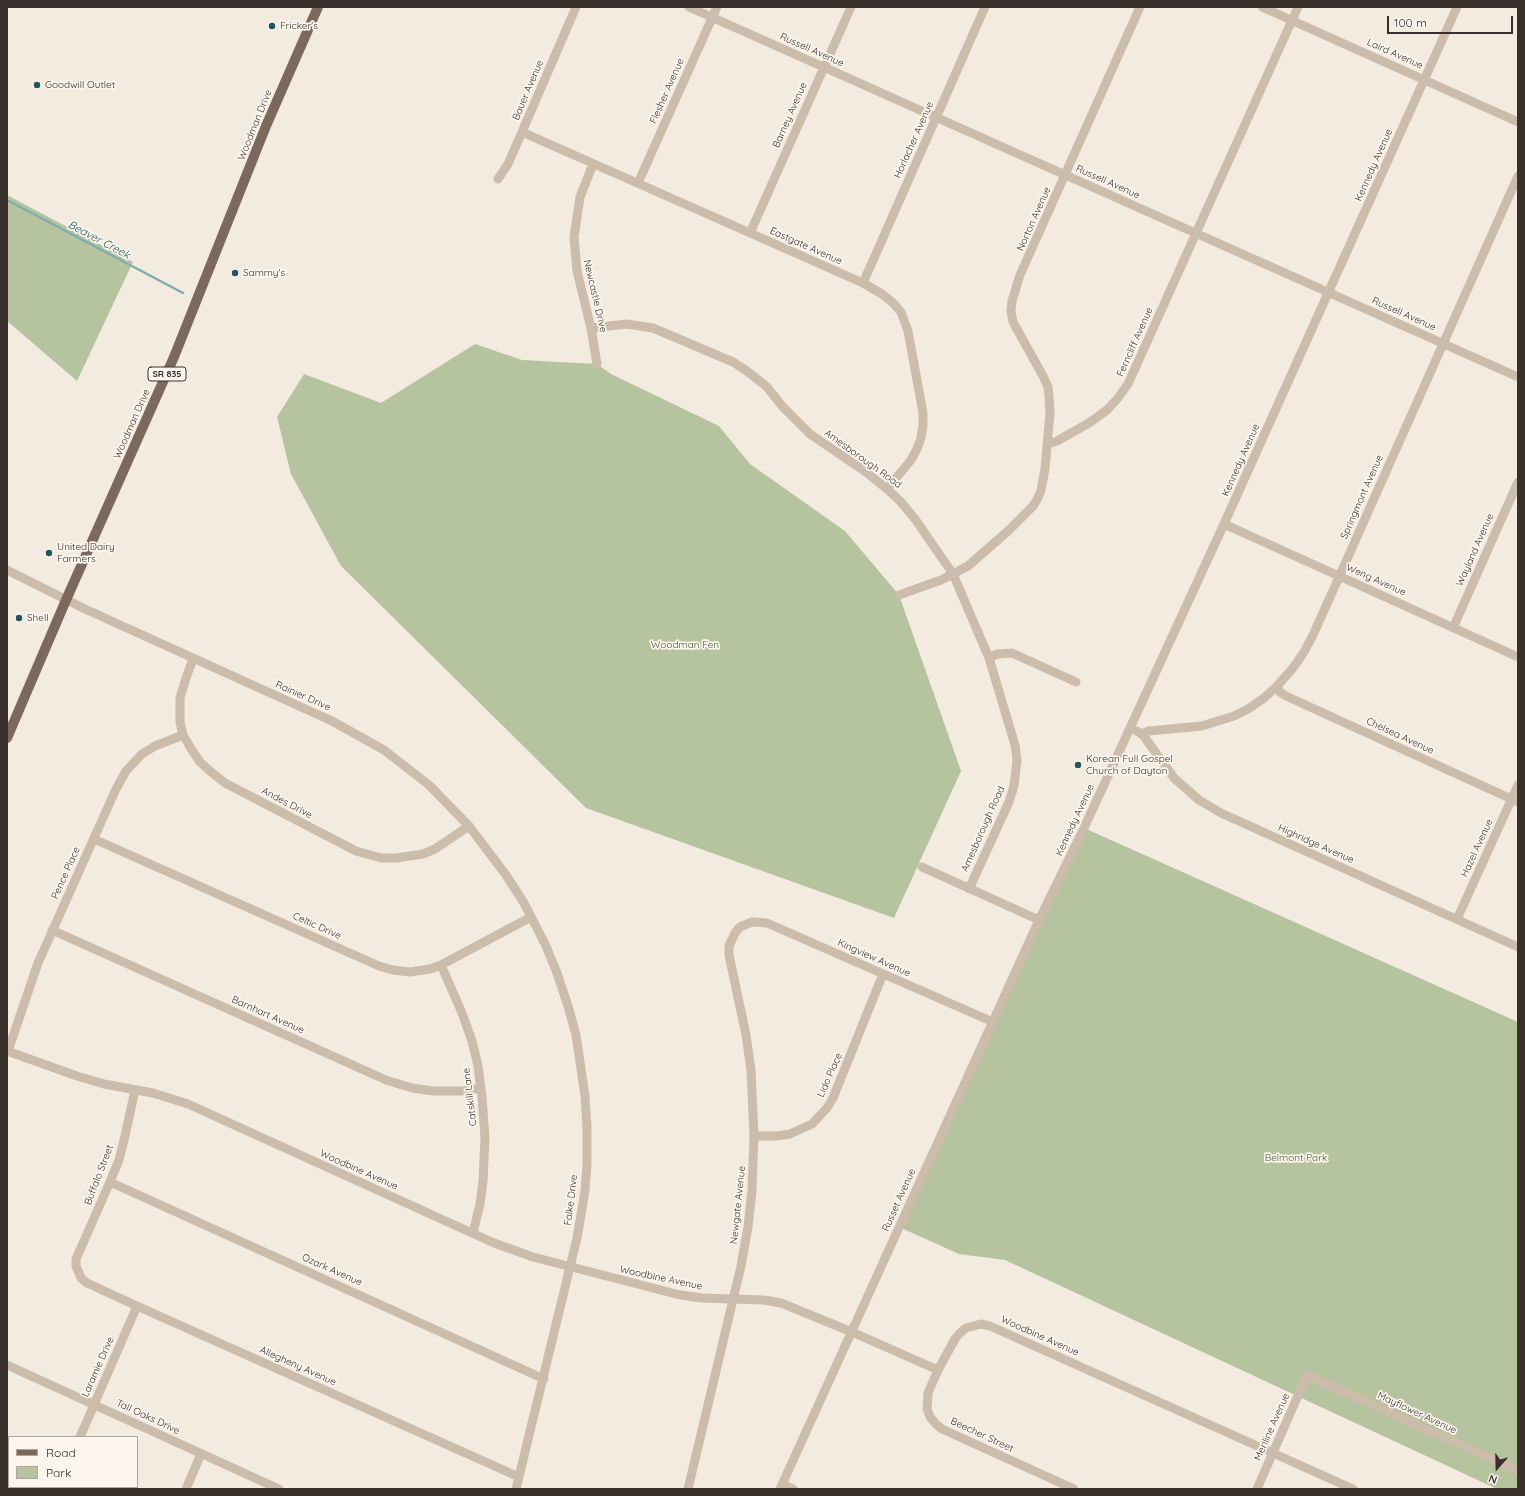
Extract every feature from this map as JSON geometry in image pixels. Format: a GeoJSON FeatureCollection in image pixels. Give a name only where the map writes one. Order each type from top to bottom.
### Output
{"type":"FeatureCollection","features":[{"type":"Feature","properties":{"kind":"main road","name":"Woodman Drive"},"geometry":{"type":"LineString","coordinates":[[7,738],[66,600],[169,370],[266,126],[318,7]]}},
{"type":"Feature","properties":{"kind":"street","name":"Bauer Avenue"},"geometry":{"type":"LineString","coordinates":[[498,179],[508,164],[576,7]]}},
{"type":"Feature","properties":{"kind":"street","name":"Russell Avenue"},"geometry":{"type":"LineString","coordinates":[[689,7],[1518,377]]}},
{"type":"Feature","properties":{"kind":"street","name":"Flesher Avenue"},"geometry":{"type":"LineString","coordinates":[[638,183],[717,7]]}},
{"type":"Feature","properties":{"kind":"street","name":"Barney Avenue"},"geometry":{"type":"LineString","coordinates":[[750,233],[851,7]]}},
{"type":"Feature","properties":{"kind":"street","name":"Horlacher Avenue"},"geometry":{"type":"LineString","coordinates":[[863,283],[985,7]]}},
{"type":"Feature","properties":{"kind":"street","name":"Norton Avenue"},"geometry":{"type":"LineString","coordinates":[[1047,444],[1050,413],[1048,387],[1013,322],[1011,312],[1012,301],[1020,276],[1140,7]]}},
{"type":"Feature","properties":{"kind":"street","name":"Laird Avenue"},"geometry":{"type":"LineString","coordinates":[[1262,7],[1518,122]]}},
{"type":"Feature","properties":{"kind":"street","name":"Ferncliff Avenue"},"geometry":{"type":"LineString","coordinates":[[1047,444],[1057,441],[1089,423],[1107,410],[1128,384],[1298,7]]}},
{"type":"Feature","properties":{"kind":"street","name":"Kennedy Avenue"},"geometry":{"type":"LineString","coordinates":[[1039,920],[1084,828],[1224,524],[1457,7]]}},
{"type":"Feature","properties":{"kind":"street","name":"Eastgate Avenue"},"geometry":{"type":"LineString","coordinates":[[522,132],[863,283],[882,294],[892,302],[903,317],[908,331],[923,413],[921,438],[917,449],[911,460],[887,489]]}},
{"type":"Feature","properties":{"kind":"street","name":"Newcastle Drive"},"geometry":{"type":"LineString","coordinates":[[593,164],[580,197],[574,237],[574,254],[591,328],[597,364]]}},
{"type":"Feature","properties":{"kind":"street","name":"Springmont Avenue"},"geometry":{"type":"LineString","coordinates":[[1141,734],[1148,731],[1202,726],[1218,722],[1248,709],[1277,686],[1293,668],[1304,652],[1314,633],[1518,176]]}},
{"type":"Feature","properties":{"kind":"street","name":"Amesborough Road"},"geometry":{"type":"LineString","coordinates":[[591,328],[628,324],[652,328],[733,362],[758,378],[799,424],[810,434],[887,489],[900,501],[915,519],[953,574],[989,658],[1014,745],[1016,774],[1009,802],[969,889]]}},
{"type":"Feature","properties":{"kind":"street"},"geometry":{"type":"LineString","coordinates":[[899,595],[953,574],[968,566],[1033,506],[1041,490],[1047,444]]}},
{"type":"Feature","properties":{"kind":"street","name":"Wayland Avenue"},"geometry":{"type":"LineString","coordinates":[[1453,628],[1518,482]]}},
{"type":"Feature","properties":{"kind":"street","name":"Weng Avenue"},"geometry":{"type":"LineString","coordinates":[[1224,524],[1518,656]]}},
{"type":"Feature","properties":{"kind":"street","name":"Rainier Drive"},"geometry":{"type":"LineString","coordinates":[[7,570],[85,610],[332,721],[362,737],[402,762],[429,785],[469,826],[506,875],[531,917]]}},
{"type":"Feature","properties":{"kind":"street"},"geometry":{"type":"LineString","coordinates":[[989,658],[997,654],[1012,653],[1076,682]]}},
{"type":"Feature","properties":{"kind":"street","name":"Andes Drive"},"geometry":{"type":"LineString","coordinates":[[193,659],[180,698],[180,722],[183,735],[200,762],[210,772],[225,783],[356,851],[381,858],[396,858],[423,854],[435,849],[469,826]]}},
{"type":"Feature","properties":{"kind":"street","name":"Chelsea Avenue"},"geometry":{"type":"LineString","coordinates":[[1277,686],[1280,692],[1286,696],[1515,800]]}},
{"type":"Feature","properties":{"kind":"street","name":"Highridge Avenue"},"geometry":{"type":"LineString","coordinates":[[1130,728],[1141,734],[1174,778],[1188,791],[1221,813],[1518,947]]}},
{"type":"Feature","properties":{"kind":"street","name":"Pence Place"},"geometry":{"type":"LineString","coordinates":[[7,1051],[52,930],[116,789],[130,765],[142,754],[155,746],[183,735]]}},
{"type":"Feature","properties":{"kind":"street","name":"Hazel Avenue"},"geometry":{"type":"LineString","coordinates":[[1457,920],[1515,800],[1518,785]]}},
{"type":"Feature","properties":{"kind":"street","name":"Celtic Drive"},"geometry":{"type":"LineString","coordinates":[[94,839],[379,966],[393,970],[410,972],[430,969],[441,965],[531,917]]}},
{"type":"Feature","properties":{"kind":"street"},"geometry":{"type":"LineString","coordinates":[[922,868],[1039,920]]}},
{"type":"Feature","properties":{"kind":"street","name":"Falke Drive"},"geometry":{"type":"LineString","coordinates":[[516,1489],[544,1379],[577,1238],[585,1191],[587,1134],[585,1096],[581,1064],[568,1006],[549,953],[531,917]]}},
{"type":"Feature","properties":{"kind":"street","name":"Russet Avenue"},"geometry":{"type":"LineString","coordinates":[[781,1487],[1039,920]]}},
{"type":"Feature","properties":{"kind":"street","name":"Kingview Avenue"},"geometry":{"type":"LineString","coordinates":[[745,924],[752,922],[768,922],[993,1022]]}},
{"type":"Feature","properties":{"kind":"street","name":"Newgate Avenue"},"geometry":{"type":"LineString","coordinates":[[688,1489],[734,1300],[749,1220],[752,1191],[754,1136],[751,1070],[746,1035],[729,955],[731,940],[738,930],[745,924]]}},
{"type":"Feature","properties":{"kind":"street","name":"Barnhart Avenue"},"geometry":{"type":"LineString","coordinates":[[52,930],[391,1082],[412,1088],[433,1091],[464,1091],[481,1088]]}},
{"type":"Feature","properties":{"kind":"street","name":"Catskill Lane"},"geometry":{"type":"LineString","coordinates":[[441,965],[462,1013],[472,1041],[481,1088],[485,1138],[483,1181],[480,1204],[473,1233]]}},
{"type":"Feature","properties":{"kind":"street","name":"Lido Place"},"geometry":{"type":"LineString","coordinates":[[754,1136],[777,1136],[796,1132],[812,1124],[827,1108],[833,1098],[883,974]]}},
{"type":"Feature","properties":{"kind":"street","name":"Woodbine Avenue"},"geometry":{"type":"LineString","coordinates":[[7,1051],[104,1084],[158,1095],[188,1104],[473,1233],[533,1257],[570,1268],[680,1295],[734,1300],[764,1300],[781,1303],[938,1370],[954,1340],[966,1328],[974,1325],[990,1326],[1353,1489]]}},
{"type":"Feature","properties":{"kind":"street","name":"Buffalo Street"},"geometry":{"type":"LineString","coordinates":[[76,1266],[76,1259],[110,1182],[125,1136],[134,1090]]}},
{"type":"Feature","properties":{"kind":"street","name":"Ozark Avenue"},"geometry":{"type":"LineString","coordinates":[[110,1182],[544,1379]]}},
{"type":"Feature","properties":{"kind":"street","name":"Allegheny Avenue"},"geometry":{"type":"LineString","coordinates":[[76,1266],[80,1278],[87,1283],[519,1477]]}},
{"type":"Feature","properties":{"kind":"street","name":"Laramie Drive"},"geometry":{"type":"LineString","coordinates":[[80,1436],[137,1306]]}},
{"type":"Feature","properties":{"kind":"street","name":"Tall Oaks Drive"},"geometry":{"type":"LineString","coordinates":[[7,1365],[279,1489]]}},
{"type":"Feature","properties":{"kind":"street","name":"Beecher Street"},"geometry":{"type":"LineString","coordinates":[[938,1370],[926,1401],[930,1417],[936,1424],[942,1429],[1074,1489]]}},
{"type":"Feature","properties":{"kind":"street","name":"Meriline Avenue"},"geometry":{"type":"LineString","coordinates":[[1257,1489],[1307,1375]]}},
{"type":"Feature","properties":{"kind":"street","name":"Mayflower Avenue"},"geometry":{"type":"LineString","coordinates":[[1307,1375],[1518,1471]]}},
{"type":"Feature","properties":{"kind":"street"},"geometry":{"type":"LineString","coordinates":[[186,1489],[201,1454]]}},
{"type":"Feature","properties":{"kind":"street"},"geometry":{"type":"LineString","coordinates":[[781,1487],[793,1489]]}},
{"type":"Feature","properties":{"kind":"green space"},"geometry":{"type":"Polygon","coordinates":[[[7,195],[133,262],[77,381],[7,321],[7,195]]]}},
{"type":"Feature","properties":{"kind":"green space","name":"Woodman Fen"},"geometry":{"type":"Polygon","coordinates":[[[475,344],[522,360],[597,364],[611,374],[719,426],[750,464],[845,531],[899,595],[961,771],[894,918],[586,808],[341,566],[291,474],[277,417],[304,374],[381,403],[475,344]]]}},
{"type":"Feature","properties":{"kind":"green space","name":"Belmont Park"},"geometry":{"type":"Polygon","coordinates":[[[1084,828],[1518,1022],[1518,1489],[1497,1489],[1005,1260],[959,1254],[899,1227],[1084,828]]]}},
{"type":"Feature","properties":{"kind":"waterway","name":"Beaver Creek"},"geometry":{"type":"LineString","coordinates":[[7,200],[183,293]]}},
{"type":"Feature","properties":{"kind":"place","name":"Fricker's"},"geometry":{"type":"Point","coordinates":[272,26]}},
{"type":"Feature","properties":{"kind":"place","name":"Goodwill Outlet"},"geometry":{"type":"Point","coordinates":[37,85]}},
{"type":"Feature","properties":{"kind":"place","name":"Sammy's"},"geometry":{"type":"Point","coordinates":[235,273]}},
{"type":"Feature","properties":{"kind":"place","name":"United Dairy Farmers"},"geometry":{"type":"Point","coordinates":[49,553]}},
{"type":"Feature","properties":{"kind":"place","name":"Shell"},"geometry":{"type":"Point","coordinates":[19,618]}},
{"type":"Feature","properties":{"kind":"place","name":"Korean Full Gospel Church of Dayton"},"geometry":{"type":"Point","coordinates":[1078,765]}}]}
